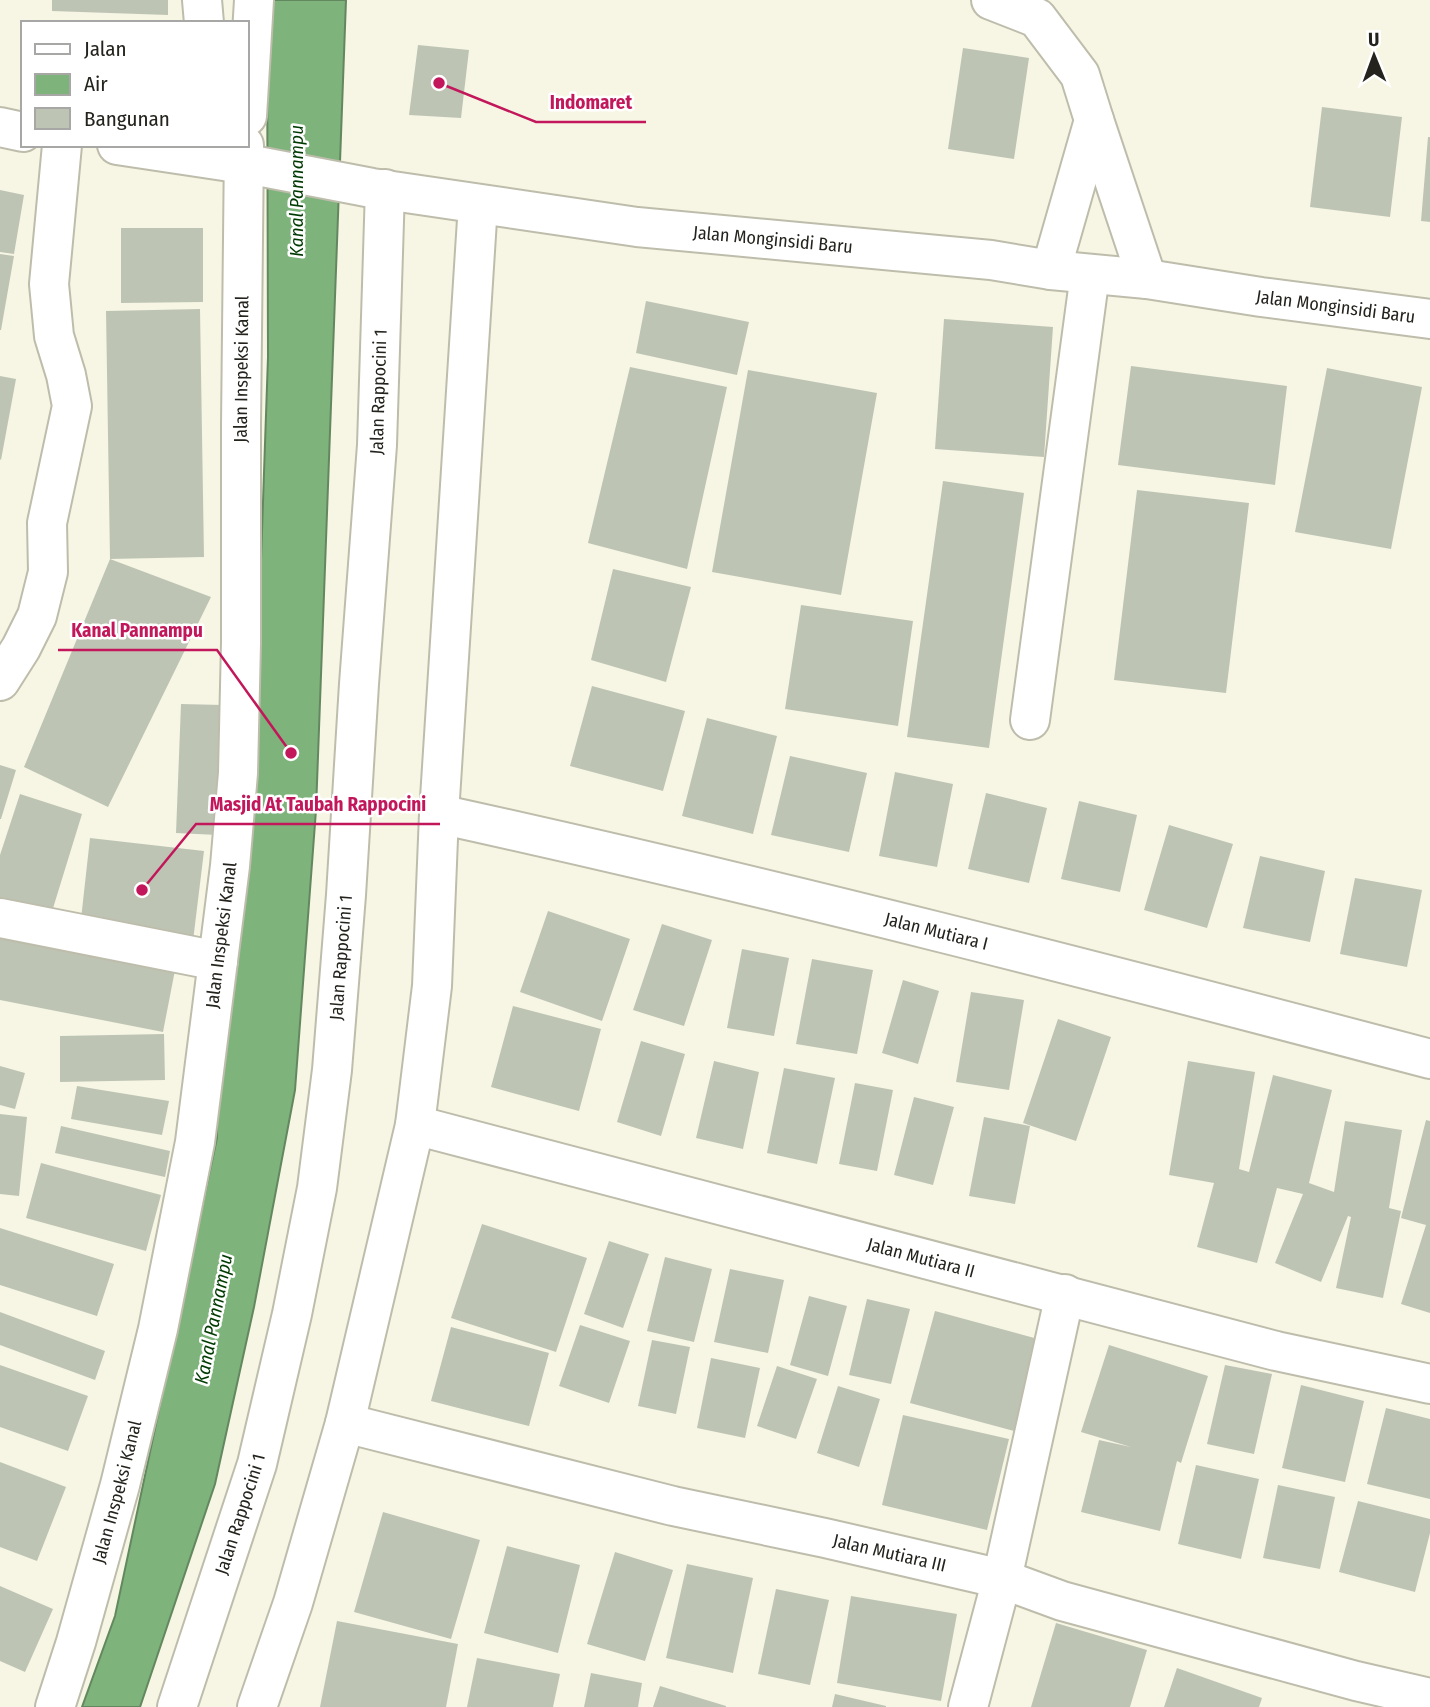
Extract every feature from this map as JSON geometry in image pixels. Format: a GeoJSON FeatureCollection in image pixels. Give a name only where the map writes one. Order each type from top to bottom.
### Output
{"type":"FeatureCollection","features":[{"type":"Feature","properties":{"kind":"street"},"geometry":{"type":"LineString","coordinates":[[202,0],[204,21]]}},
{"type":"Feature","properties":{"kind":"street"},"geometry":{"type":"LineString","coordinates":[[248,99],[254,0]]}},
{"type":"Feature","properties":{"kind":"street"},"geometry":{"type":"LineString","coordinates":[[991,0],[1037,18],[1080,75],[1147,279]]}},
{"type":"Feature","properties":{"kind":"street"},"geometry":{"type":"LineString","coordinates":[[1051,270],[1094,120]]}},
{"type":"Feature","properties":{"kind":"street"},"geometry":{"type":"LineString","coordinates":[[0,127],[21,132]]}},
{"type":"Feature","properties":{"kind":"street"},"geometry":{"type":"LineString","coordinates":[[0,681],[37,616],[48,572],[47,523],[72,406],[54,336],[49,284],[60,190],[62,147]]}},
{"type":"Feature","properties":{"kind":"street","name":"Jalan Monginsidi Baru"},"geometry":{"type":"LineString","coordinates":[[137,147],[248,158],[379,188],[637,227],[990,260],[1430,319]]}},
{"type":"Feature","properties":{"kind":"street","name":"Jalan Inspeksi Kanal"},"geometry":{"type":"LineString","coordinates":[[55,1707],[120,1485],[158,1329],[195,1142],[230,866],[238,774],[248,158]]}},
{"type":"Feature","properties":{"kind":"street","name":"Jalan Rappocini 1"},"geometry":{"type":"LineString","coordinates":[[177,1707],[257,1464],[292,1314],[317,1188],[332,1070],[377,445],[379,188]]}},
{"type":"Feature","properties":{"kind":"street"},"geometry":{"type":"LineString","coordinates":[[260,1706],[345,1423],[415,1125],[432,986],[439,814],[478,204]]}},
{"type":"Feature","properties":{"kind":"street"},"geometry":{"type":"LineString","coordinates":[[1030,720],[1090,274]]}},
{"type":"Feature","properties":{"kind":"street","name":"Jalan Mutiara I"},"geometry":{"type":"LineString","coordinates":[[439,814],[633,856],[1010,948],[1430,1059]]}},
{"type":"Feature","properties":{"kind":"street"},"geometry":{"type":"LineString","coordinates":[[0,918],[218,961]]}},
{"type":"Feature","properties":{"kind":"street","name":"Jalan Mutiara II"},"geometry":{"type":"LineString","coordinates":[[415,1125],[1276,1351],[1430,1384]]}},
{"type":"Feature","properties":{"kind":"street"},"geometry":{"type":"LineString","coordinates":[[968,1707],[1002,1579],[1065,1294]]}},
{"type":"Feature","properties":{"kind":"street","name":"Jalan Mutiara III"},"geometry":{"type":"LineString","coordinates":[[345,1423],[673,1506],[1002,1579],[1062,1601],[1356,1681],[1430,1698]]}},
{"type":"Feature","properties":{"kind":"water"},"geometry":{"type":"Polygon","coordinates":[[[267,0],[346,0],[316,810],[295,1090],[254,1307],[215,1484],[140,1707],[82,1707],[115,1616],[217,1138],[218,961],[252,820],[268,357],[267,0]]]}},
{"type":"Feature","properties":{"kind":"building"},"geometry":{"type":"Polygon","coordinates":[[[52,0],[168,0],[168,15],[52,11],[52,0]]]}},
{"type":"Feature","properties":{"kind":"building"},"geometry":{"type":"Polygon","coordinates":[[[418,45],[469,50],[461,118],[409,115],[418,45]]]}},
{"type":"Feature","properties":{"kind":"building"},"geometry":{"type":"Polygon","coordinates":[[[963,48],[1029,58],[1014,159],[948,149],[963,48]]]}},
{"type":"Feature","properties":{"kind":"building"},"geometry":{"type":"Polygon","coordinates":[[[1322,107],[1402,117],[1390,217],[1310,207],[1322,107]]]}},
{"type":"Feature","properties":{"kind":"building"},"geometry":{"type":"Polygon","coordinates":[[[1430,137],[1430,222],[1421,221],[1430,137]]]}},
{"type":"Feature","properties":{"kind":"building"},"geometry":{"type":"Polygon","coordinates":[[[0,190],[24,195],[14,254],[0,252],[0,190]]]}},
{"type":"Feature","properties":{"kind":"building"},"geometry":{"type":"Polygon","coordinates":[[[121,228],[203,228],[203,302],[121,303],[121,228]]]}},
{"type":"Feature","properties":{"kind":"building"},"geometry":{"type":"Polygon","coordinates":[[[0,254],[14,256],[1,330],[0,330],[0,254]]]}},
{"type":"Feature","properties":{"kind":"building"},"geometry":{"type":"Polygon","coordinates":[[[646,301],[749,322],[737,375],[636,353],[646,301]]]}},
{"type":"Feature","properties":{"kind":"building"},"geometry":{"type":"Polygon","coordinates":[[[200,309],[204,557],[110,559],[106,311],[200,309]]]}},
{"type":"Feature","properties":{"kind":"building"},"geometry":{"type":"Polygon","coordinates":[[[944,319],[1053,327],[1044,457],[935,449],[944,319]]]}},
{"type":"Feature","properties":{"kind":"building"},"geometry":{"type":"Polygon","coordinates":[[[1131,366],[1287,386],[1275,485],[1118,465],[1131,366]]]}},
{"type":"Feature","properties":{"kind":"building"},"geometry":{"type":"Polygon","coordinates":[[[630,367],[727,387],[687,569],[588,543],[630,367]]]}},
{"type":"Feature","properties":{"kind":"building"},"geometry":{"type":"Polygon","coordinates":[[[1327,368],[1422,387],[1391,549],[1295,532],[1327,368]]]}},
{"type":"Feature","properties":{"kind":"building"},"geometry":{"type":"Polygon","coordinates":[[[748,370],[877,393],[841,595],[712,572],[748,370]]]}},
{"type":"Feature","properties":{"kind":"building"},"geometry":{"type":"Polygon","coordinates":[[[0,376],[16,379],[1,460],[0,459],[0,376]]]}},
{"type":"Feature","properties":{"kind":"building"},"geometry":{"type":"Polygon","coordinates":[[[943,481],[1024,493],[989,748],[907,737],[943,481]]]}},
{"type":"Feature","properties":{"kind":"building"},"geometry":{"type":"Polygon","coordinates":[[[1137,490],[1249,503],[1226,693],[1114,680],[1137,490]]]}},
{"type":"Feature","properties":{"kind":"building"},"geometry":{"type":"Polygon","coordinates":[[[110,559],[211,597],[108,807],[24,767],[110,559]]]}},
{"type":"Feature","properties":{"kind":"building"},"geometry":{"type":"Polygon","coordinates":[[[613,569],[691,587],[666,682],[591,660],[613,569]]]}},
{"type":"Feature","properties":{"kind":"building"},"geometry":{"type":"Polygon","coordinates":[[[801,605],[913,621],[898,726],[785,709],[801,605]]]}},
{"type":"Feature","properties":{"kind":"building"},"geometry":{"type":"Polygon","coordinates":[[[592,686],[685,711],[663,791],[570,766],[592,686]]]}},
{"type":"Feature","properties":{"kind":"building"},"geometry":{"type":"Polygon","coordinates":[[[181,704],[223,705],[218,835],[176,833],[181,704]]]}},
{"type":"Feature","properties":{"kind":"building"},"geometry":{"type":"Polygon","coordinates":[[[707,718],[777,736],[753,834],[682,816],[707,718]]]}},
{"type":"Feature","properties":{"kind":"building"},"geometry":{"type":"Polygon","coordinates":[[[790,756],[867,773],[849,852],[771,835],[790,756]]]}},
{"type":"Feature","properties":{"kind":"building"},"geometry":{"type":"Polygon","coordinates":[[[0,765],[16,770],[1,819],[0,819],[0,765]]]}},
{"type":"Feature","properties":{"kind":"building"},"geometry":{"type":"Polygon","coordinates":[[[895,772],[953,784],[937,867],[879,856],[895,772]]]}},
{"type":"Feature","properties":{"kind":"building"},"geometry":{"type":"Polygon","coordinates":[[[986,793],[1047,808],[1029,883],[968,869],[986,793]]]}},
{"type":"Feature","properties":{"kind":"building"},"geometry":{"type":"Polygon","coordinates":[[[20,794],[82,814],[50,918],[0,902],[0,855],[20,794]]]}},
{"type":"Feature","properties":{"kind":"building"},"geometry":{"type":"Polygon","coordinates":[[[1079,801],[1137,815],[1120,892],[1061,879],[1079,801]]]}},
{"type":"Feature","properties":{"kind":"building"},"geometry":{"type":"Polygon","coordinates":[[[1169,825],[1233,844],[1207,928],[1144,910],[1169,825]]]}},
{"type":"Feature","properties":{"kind":"building"},"geometry":{"type":"Polygon","coordinates":[[[90,838],[204,851],[193,941],[80,928],[90,838]]]}},
{"type":"Feature","properties":{"kind":"building"},"geometry":{"type":"Polygon","coordinates":[[[1260,856],[1325,871],[1310,942],[1243,928],[1260,856]]]}},
{"type":"Feature","properties":{"kind":"building"},"geometry":{"type":"Polygon","coordinates":[[[1355,878],[1422,890],[1407,967],[1340,954],[1355,878]]]}},
{"type":"Feature","properties":{"kind":"building"},"geometry":{"type":"Polygon","coordinates":[[[548,911],[630,939],[602,1021],[520,992],[548,911]]]}},
{"type":"Feature","properties":{"kind":"building"},"geometry":{"type":"Polygon","coordinates":[[[662,924],[712,940],[684,1026],[633,1010],[662,924]]]}},
{"type":"Feature","properties":{"kind":"building"},"geometry":{"type":"Polygon","coordinates":[[[0,932],[176,965],[163,1032],[0,1000],[0,932]]]}},
{"type":"Feature","properties":{"kind":"building"},"geometry":{"type":"Polygon","coordinates":[[[742,949],[789,958],[774,1036],[727,1028],[742,949]]]}},
{"type":"Feature","properties":{"kind":"building"},"geometry":{"type":"Polygon","coordinates":[[[812,959],[873,970],[857,1054],[796,1044],[812,959]]]}},
{"type":"Feature","properties":{"kind":"building"},"geometry":{"type":"Polygon","coordinates":[[[903,980],[939,991],[918,1064],[882,1053],[903,980]]]}},
{"type":"Feature","properties":{"kind":"building"},"geometry":{"type":"Polygon","coordinates":[[[971,992],[1024,1000],[1009,1090],[956,1082],[971,992]]]}},
{"type":"Feature","properties":{"kind":"building"},"geometry":{"type":"Polygon","coordinates":[[[513,1006],[601,1029],[579,1111],[491,1087],[513,1006]]]}},
{"type":"Feature","properties":{"kind":"building"},"geometry":{"type":"Polygon","coordinates":[[[1058,1019],[1111,1037],[1076,1141],[1023,1123],[1058,1019]]]}},
{"type":"Feature","properties":{"kind":"building"},"geometry":{"type":"Polygon","coordinates":[[[164,1034],[165,1080],[60,1082],[60,1036],[164,1034]]]}},
{"type":"Feature","properties":{"kind":"building"},"geometry":{"type":"Polygon","coordinates":[[[641,1041],[685,1054],[661,1136],[617,1122],[641,1041]]]}},
{"type":"Feature","properties":{"kind":"building"},"geometry":{"type":"Polygon","coordinates":[[[714,1061],[759,1072],[743,1149],[696,1138],[714,1061]]]}},
{"type":"Feature","properties":{"kind":"building"},"geometry":{"type":"Polygon","coordinates":[[[1188,1061],[1255,1072],[1239,1169],[1249,1172],[1273,1075],[1332,1090],[1309,1183],[1334,1192],[1345,1121],[1402,1130],[1389,1208],[1401,1211],[1383,1298],[1336,1288],[1351,1217],[1348,1216],[1321,1282],[1275,1263],[1303,1194],[1277,1188],[1257,1263],[1197,1247],[1214,1183],[1169,1175],[1188,1061]]]}},
{"type":"Feature","properties":{"kind":"building"},"geometry":{"type":"Polygon","coordinates":[[[0,1066],[25,1073],[15,1109],[0,1105],[0,1066]]]}},
{"type":"Feature","properties":{"kind":"building"},"geometry":{"type":"Polygon","coordinates":[[[784,1068],[835,1078],[817,1164],[767,1153],[784,1068]]]}},
{"type":"Feature","properties":{"kind":"building"},"geometry":{"type":"Polygon","coordinates":[[[855,1083],[893,1090],[877,1171],[839,1164],[855,1083]]]}},
{"type":"Feature","properties":{"kind":"building"},"geometry":{"type":"Polygon","coordinates":[[[77,1086],[169,1101],[162,1135],[71,1119],[77,1086]]]}},
{"type":"Feature","properties":{"kind":"building"},"geometry":{"type":"Polygon","coordinates":[[[914,1097],[954,1107],[933,1185],[894,1175],[914,1097]]]}},
{"type":"Feature","properties":{"kind":"building"},"geometry":{"type":"Polygon","coordinates":[[[0,1114],[27,1117],[19,1196],[0,1194],[0,1114]]]}},
{"type":"Feature","properties":{"kind":"building"},"geometry":{"type":"Polygon","coordinates":[[[984,1117],[1030,1126],[1015,1204],[969,1196],[984,1117]]]}},
{"type":"Feature","properties":{"kind":"building"},"geometry":{"type":"Polygon","coordinates":[[[1426,1120],[1430,1121],[1430,1313],[1401,1304],[1426,1225],[1401,1218],[1426,1120]]]}},
{"type":"Feature","properties":{"kind":"building"},"geometry":{"type":"Polygon","coordinates":[[[61,1126],[170,1151],[165,1177],[55,1153],[61,1126]]]}},
{"type":"Feature","properties":{"kind":"building"},"geometry":{"type":"Polygon","coordinates":[[[41,1163],[161,1195],[146,1251],[26,1218],[41,1163]]]}},
{"type":"Feature","properties":{"kind":"building"},"geometry":{"type":"Polygon","coordinates":[[[482,1224],[587,1258],[556,1352],[451,1318],[482,1224]]]}},
{"type":"Feature","properties":{"kind":"building"},"geometry":{"type":"Polygon","coordinates":[[[0,1228],[114,1264],[97,1316],[0,1285],[0,1228]]]}},
{"type":"Feature","properties":{"kind":"building"},"geometry":{"type":"Polygon","coordinates":[[[609,1241],[649,1254],[623,1328],[584,1314],[609,1241]]]}},
{"type":"Feature","properties":{"kind":"building"},"geometry":{"type":"Polygon","coordinates":[[[665,1257],[712,1269],[694,1342],[647,1331],[665,1257]]]}},
{"type":"Feature","properties":{"kind":"building"},"geometry":{"type":"Polygon","coordinates":[[[730,1269],[784,1280],[768,1353],[714,1342],[730,1269]]]}},
{"type":"Feature","properties":{"kind":"building"},"geometry":{"type":"Polygon","coordinates":[[[809,1296],[847,1306],[828,1376],[790,1365],[809,1296]]]}},
{"type":"Feature","properties":{"kind":"building"},"geometry":{"type":"Polygon","coordinates":[[[867,1299],[910,1309],[891,1384],[849,1375],[867,1299]]]}},
{"type":"Feature","properties":{"kind":"building"},"geometry":{"type":"Polygon","coordinates":[[[935,1311],[1038,1339],[1014,1431],[910,1403],[935,1311]]]}},
{"type":"Feature","properties":{"kind":"building"},"geometry":{"type":"Polygon","coordinates":[[[0,1312],[105,1351],[95,1380],[0,1345],[0,1312]]]}},
{"type":"Feature","properties":{"kind":"building"},"geometry":{"type":"Polygon","coordinates":[[[580,1325],[630,1341],[609,1403],[559,1386],[580,1325]]]}},
{"type":"Feature","properties":{"kind":"building"},"geometry":{"type":"Polygon","coordinates":[[[451,1327],[549,1353],[529,1426],[431,1401],[451,1327]]]}},
{"type":"Feature","properties":{"kind":"building"},"geometry":{"type":"Polygon","coordinates":[[[652,1340],[690,1347],[676,1414],[638,1406],[652,1340]]]}},
{"type":"Feature","properties":{"kind":"building"},"geometry":{"type":"Polygon","coordinates":[[[1109,1345],[1208,1376],[1181,1463],[1177,1461],[1160,1531],[1081,1512],[1099,1440],[1131,1447],[1081,1432],[1109,1345]]]}},
{"type":"Feature","properties":{"kind":"building"},"geometry":{"type":"Polygon","coordinates":[[[711,1358],[760,1368],[745,1438],[697,1428],[711,1358]]]}},
{"type":"Feature","properties":{"kind":"building"},"geometry":{"type":"Polygon","coordinates":[[[0,1365],[88,1396],[68,1451],[0,1427],[0,1365]]]}},
{"type":"Feature","properties":{"kind":"building"},"geometry":{"type":"Polygon","coordinates":[[[1225,1365],[1272,1374],[1254,1454],[1207,1444],[1225,1365]]]}},
{"type":"Feature","properties":{"kind":"building"},"geometry":{"type":"Polygon","coordinates":[[[777,1366],[817,1379],[796,1439],[757,1426],[777,1366]]]}},
{"type":"Feature","properties":{"kind":"building"},"geometry":{"type":"Polygon","coordinates":[[[1301,1385],[1364,1401],[1345,1482],[1282,1468],[1301,1385]]]}},
{"type":"Feature","properties":{"kind":"building"},"geometry":{"type":"Polygon","coordinates":[[[838,1386],[880,1399],[859,1467],[817,1453],[838,1386]]]}},
{"type":"Feature","properties":{"kind":"building"},"geometry":{"type":"Polygon","coordinates":[[[1386,1408],[1430,1419],[1430,1499],[1367,1484],[1386,1408]]]}},
{"type":"Feature","properties":{"kind":"building"},"geometry":{"type":"Polygon","coordinates":[[[903,1415],[1009,1439],[987,1530],[882,1505],[903,1415]]]}},
{"type":"Feature","properties":{"kind":"building"},"geometry":{"type":"Polygon","coordinates":[[[0,1462],[66,1487],[37,1561],[0,1547],[0,1462]]]}},
{"type":"Feature","properties":{"kind":"building"},"geometry":{"type":"Polygon","coordinates":[[[1196,1465],[1259,1479],[1241,1559],[1178,1544],[1196,1465]]]}},
{"type":"Feature","properties":{"kind":"building"},"geometry":{"type":"Polygon","coordinates":[[[1278,1485],[1335,1497],[1320,1569],[1263,1558],[1278,1485]]]}},
{"type":"Feature","properties":{"kind":"building"},"geometry":{"type":"Polygon","coordinates":[[[1358,1501],[1430,1519],[1430,1533],[1415,1592],[1339,1572],[1358,1501]]]}},
{"type":"Feature","properties":{"kind":"building"},"geometry":{"type":"Polygon","coordinates":[[[383,1512],[480,1540],[451,1639],[354,1612],[383,1512]]]}},
{"type":"Feature","properties":{"kind":"building"},"geometry":{"type":"Polygon","coordinates":[[[507,1546],[580,1565],[558,1653],[484,1633],[507,1546]]]}},
{"type":"Feature","properties":{"kind":"building"},"geometry":{"type":"Polygon","coordinates":[[[615,1552],[673,1570],[645,1661],[587,1644],[615,1552]]]}},
{"type":"Feature","properties":{"kind":"building"},"geometry":{"type":"Polygon","coordinates":[[[687,1564],[753,1578],[733,1673],[666,1658],[687,1564]]]}},
{"type":"Feature","properties":{"kind":"building"},"geometry":{"type":"Polygon","coordinates":[[[0,1586],[53,1609],[25,1672],[0,1661],[0,1586]]]}},
{"type":"Feature","properties":{"kind":"building"},"geometry":{"type":"Polygon","coordinates":[[[776,1589],[829,1600],[810,1685],[758,1674],[776,1589]]]}},
{"type":"Feature","properties":{"kind":"building"},"geometry":{"type":"Polygon","coordinates":[[[851,1596],[957,1614],[941,1701],[837,1683],[851,1596]]]}},
{"type":"Feature","properties":{"kind":"building"},"geometry":{"type":"Polygon","coordinates":[[[337,1621],[458,1644],[446,1707],[320,1707],[337,1621]]]}},
{"type":"Feature","properties":{"kind":"building"},"geometry":{"type":"Polygon","coordinates":[[[1056,1623],[1147,1650],[1130,1707],[1031,1707],[1056,1623]]]}},
{"type":"Feature","properties":{"kind":"building"},"geometry":{"type":"Polygon","coordinates":[[[477,1658],[560,1674],[553,1707],[467,1707],[477,1658]]]}},
{"type":"Feature","properties":{"kind":"building"},"geometry":{"type":"Polygon","coordinates":[[[1177,1668],[1262,1698],[1259,1707],[1164,1707],[1177,1668]]]}},
{"type":"Feature","properties":{"kind":"building"},"geometry":{"type":"Polygon","coordinates":[[[591,1673],[642,1683],[638,1707],[584,1707],[591,1673]]]}},
{"type":"Feature","properties":{"kind":"building"},"geometry":{"type":"Polygon","coordinates":[[[660,1686],[726,1706],[726,1707],[653,1707],[660,1686]]]}},
{"type":"Feature","properties":{"kind":"building"},"geometry":{"type":"Polygon","coordinates":[[[835,1694],[886,1706],[886,1707],[832,1707],[835,1694]]]}},
{"type":"Feature","properties":{"kind":"place","name":"Indomaret"},"geometry":{"type":"Point","coordinates":[439,83]}},
{"type":"Feature","properties":{"kind":"place","name":"Kanal Pannampu"},"geometry":{"type":"Point","coordinates":[291,753]}},
{"type":"Feature","properties":{"kind":"place","name":"Masjid At Taubah Rappocini"},"geometry":{"type":"Point","coordinates":[142,890]}}]}
